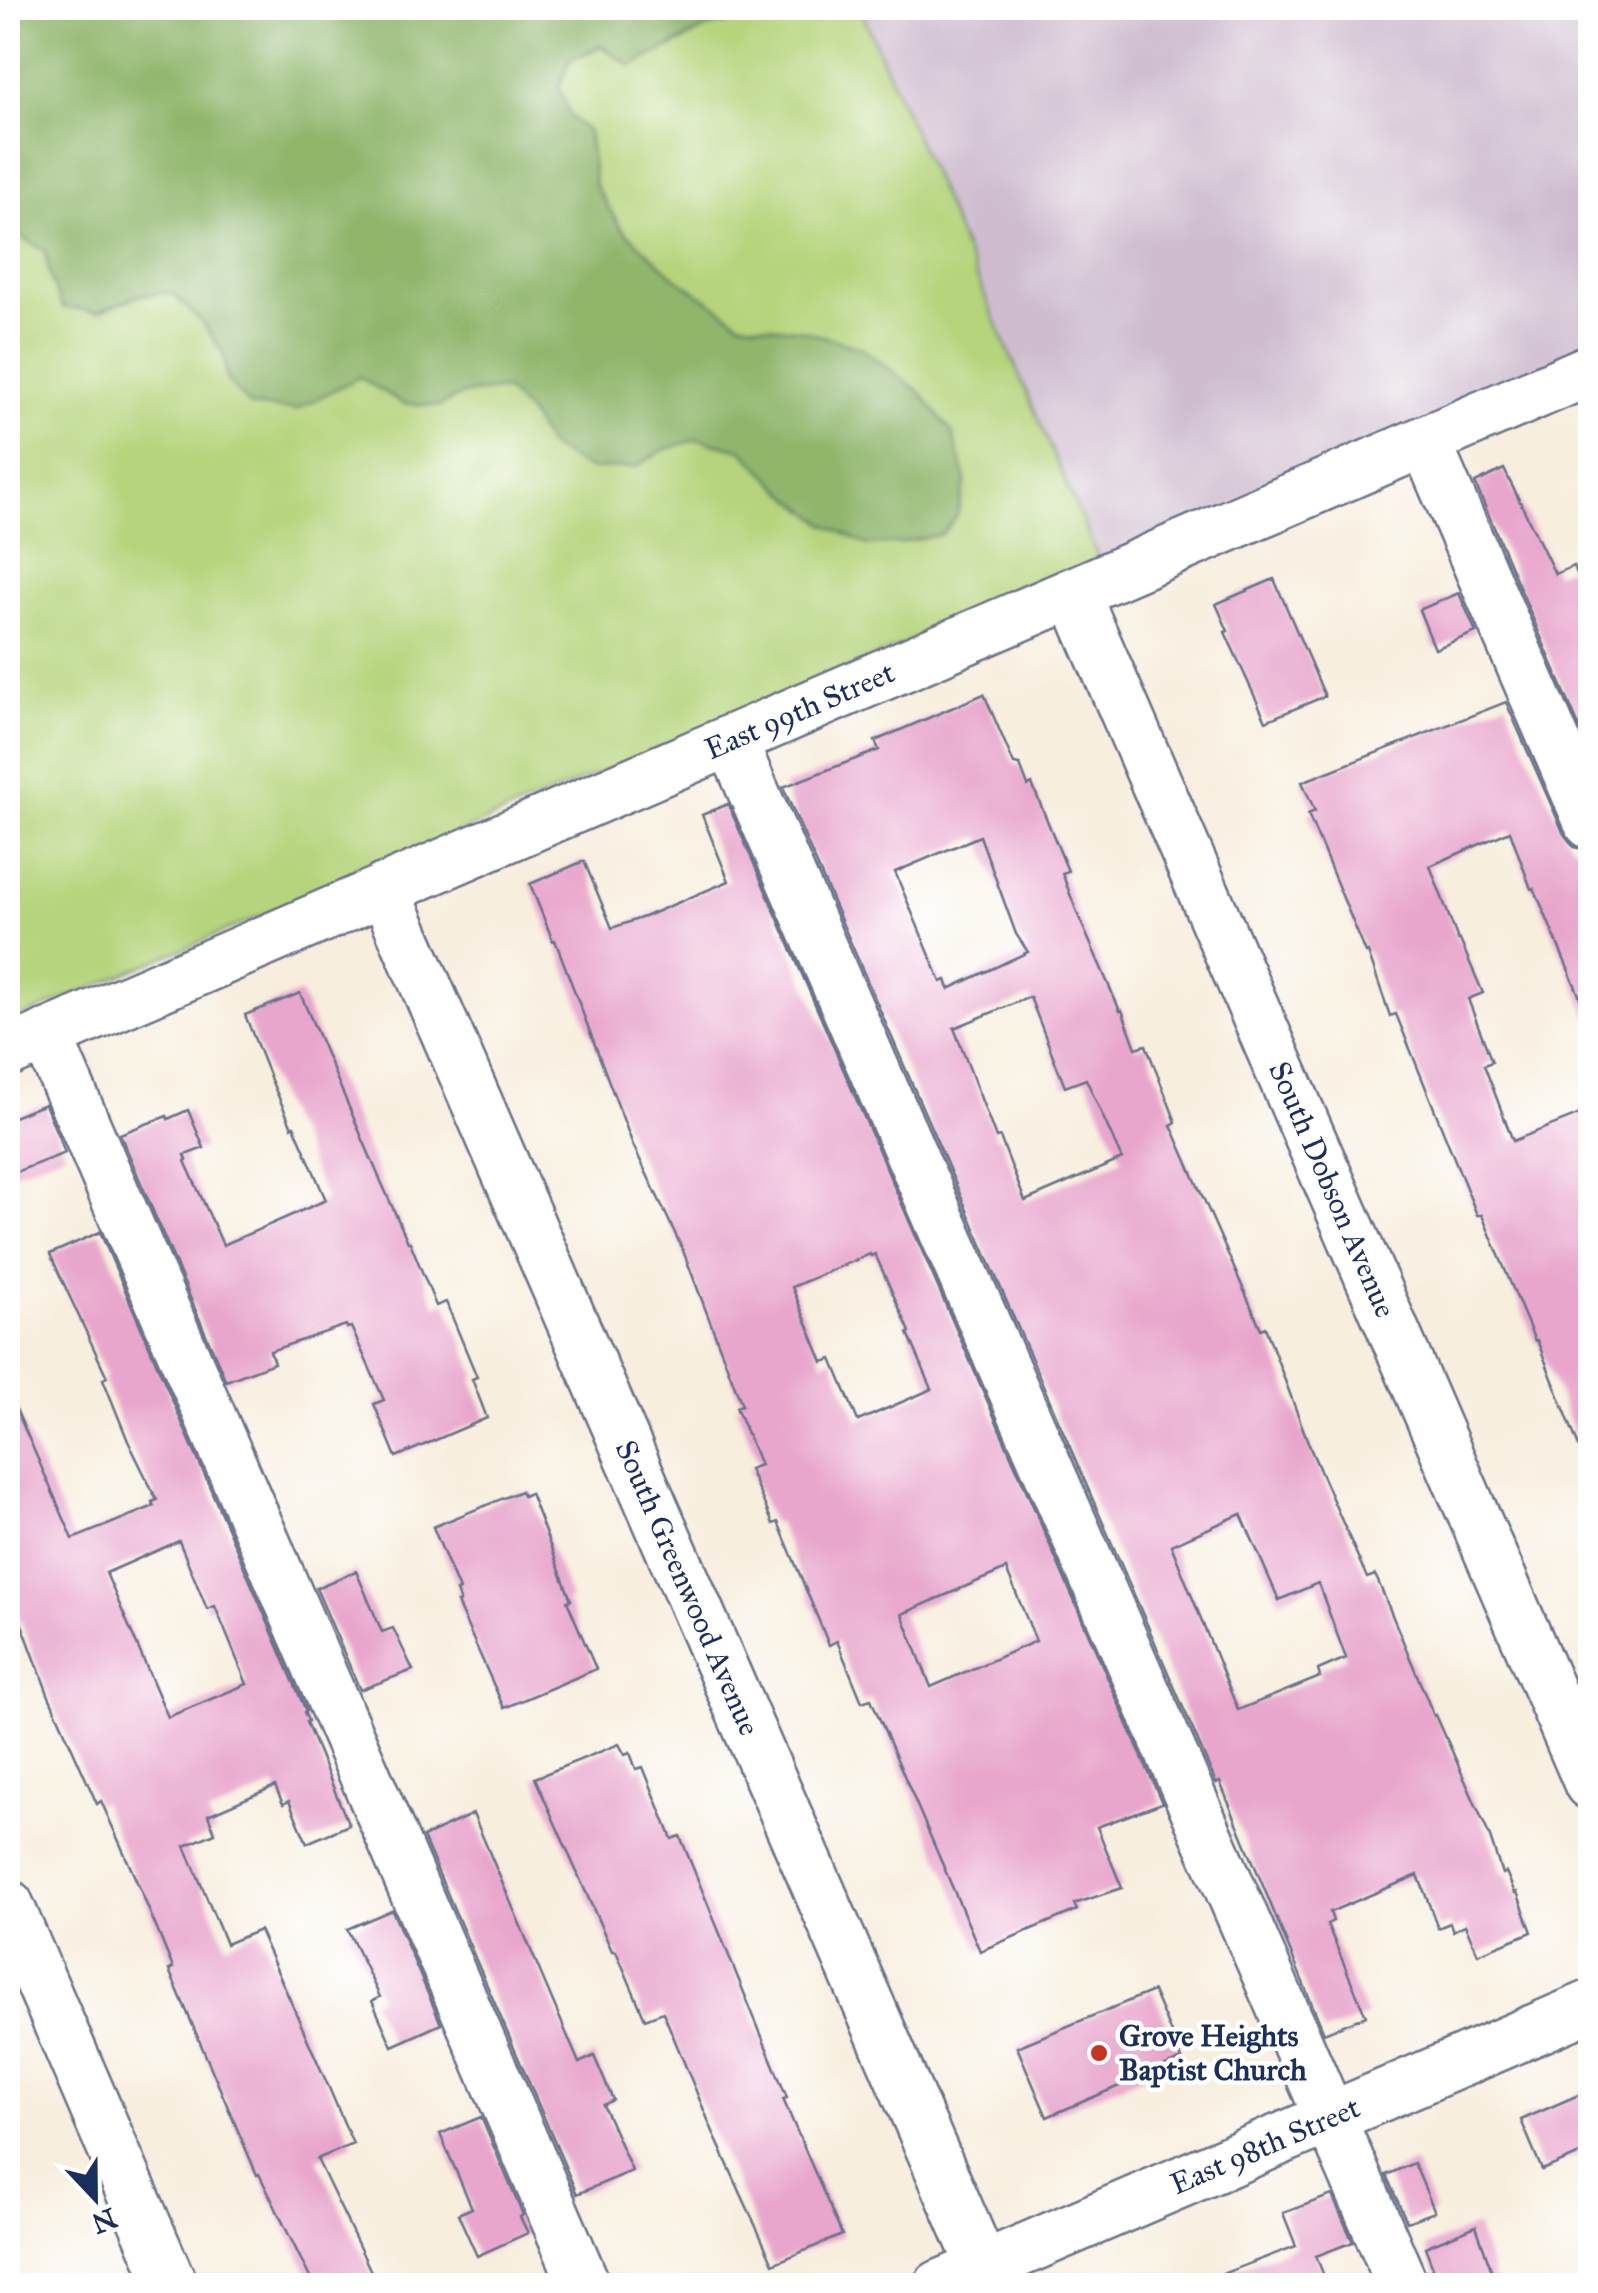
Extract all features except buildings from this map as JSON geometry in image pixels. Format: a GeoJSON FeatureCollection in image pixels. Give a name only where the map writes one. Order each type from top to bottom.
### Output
{"type":"FeatureCollection","features":[{"type":"Feature","properties":{"kind":"street","name":"East 99th Street"},"geometry":{"type":"LineString","coordinates":[[27,1043],[1590,370]]}},
{"type":"Feature","properties":{"kind":"street"},"geometry":{"type":"LineString","coordinates":[[1425,441],[1590,824]]}},
{"type":"Feature","properties":{"kind":"street","name":"South Dobson Avenue"},"geometry":{"type":"LineString","coordinates":[[1074,593],[1590,1784]]}},
{"type":"Feature","properties":{"kind":"street"},"geometry":{"type":"LineString","coordinates":[[731,740],[1403,2286]]}},
{"type":"Feature","properties":{"kind":"street","name":"South Greenwood Avenue"},"geometry":{"type":"LineString","coordinates":[[384,890],[971,2279]]}},
{"type":"Feature","properties":{"kind":"street"},"geometry":{"type":"LineString","coordinates":[[27,1043],[586,2286]]}},
{"type":"Feature","properties":{"kind":"street"},"geometry":{"type":"LineString","coordinates":[[8,1905],[172,2286]]}},
{"type":"Feature","properties":{"kind":"street","name":"East 98th Street"},"geometry":{"type":"LineString","coordinates":[[971,2279],[1590,2006]]}},
{"type":"Feature","properties":{"kind":"shaded area"},"geometry":{"type":"Polygon","coordinates":[[[860,8],[1590,8],[1590,350],[1100,562],[860,8]]]}},
{"type":"Feature","properties":{"kind":"green space"},"geometry":{"type":"Polygon","coordinates":[[[8,8],[783,8],[709,27],[631,66],[601,46],[570,60],[559,87],[570,116],[588,132],[595,186],[622,229],[676,278],[740,322],[801,330],[860,347],[919,391],[952,432],[966,480],[957,516],[942,534],[902,543],[867,545],[825,524],[790,497],[742,450],[698,439],[663,450],[635,467],[589,469],[550,448],[529,414],[504,389],[463,394],[439,406],[402,403],[359,377],[295,410],[250,406],[227,380],[224,354],[202,322],[172,293],[141,295],[97,312],[62,307],[45,251],[16,234],[8,238],[8,8]]]}},
{"type":"Feature","properties":{"kind":"green space"},"geometry":{"type":"Polygon","coordinates":[[[783,8],[860,8],[1100,562],[8,1023],[8,238],[15,234],[45,251],[52,282],[97,312],[141,295],[172,293],[202,322],[224,354],[227,380],[295,410],[359,377],[402,403],[439,406],[463,394],[504,389],[529,414],[550,448],[635,467],[662,450],[698,439],[742,450],[790,497],[825,524],[801,330],[740,322],[676,278],[622,229],[595,186],[588,132],[570,116],[558,86],[569,60],[602,46],[671,48],[709,27],[783,8]]]}},
{"type":"Feature","properties":{"kind":"place","name":"Grove Heights Baptist Church"},"geometry":{"type":"Point","coordinates":[1099,2053]}}]}
